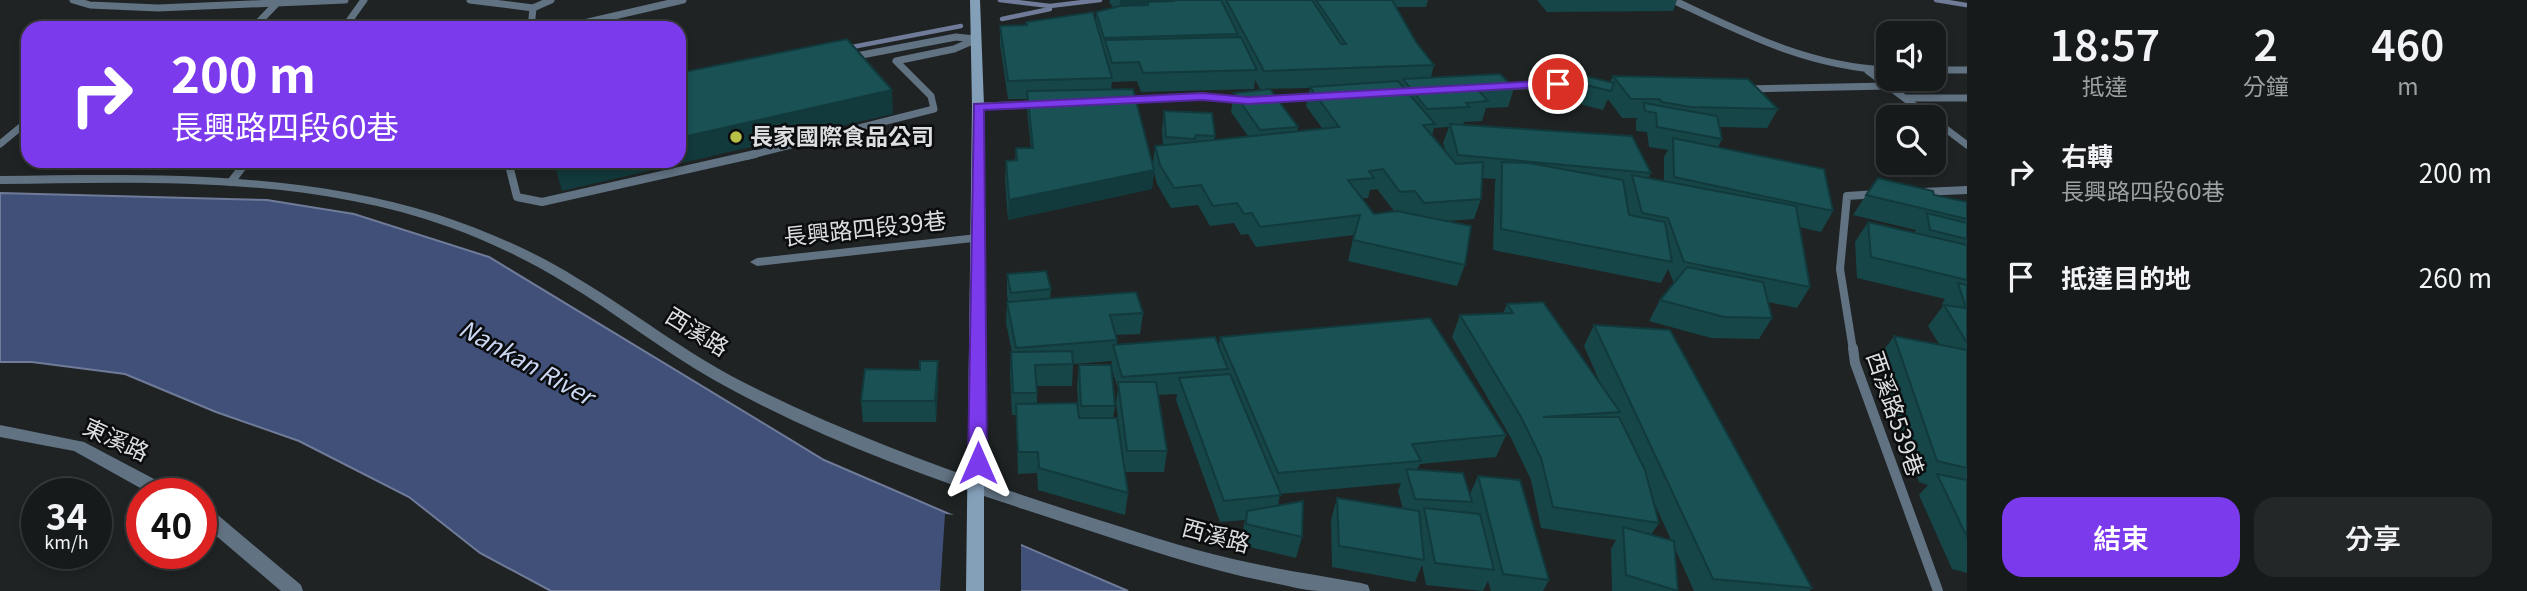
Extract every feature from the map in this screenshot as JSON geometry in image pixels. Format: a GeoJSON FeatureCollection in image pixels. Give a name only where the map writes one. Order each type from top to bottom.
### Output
{"type":"FeatureCollection","features":[{"type":"Feature","properties":{"kind":"street"},"geometry":{"type":"LineString","coordinates":[[975,0],[978,106],[978,489],[975,501],[975,591]]}},
{"type":"Feature","properties":{"kind":"street","name":"西溪路"},"geometry":{"type":"LineString","coordinates":[[0,180],[137,178],[231,182],[344,196],[413,211],[461,228],[566,277],[728,380],[806,420],[978,489],[1222,564],[1361,591]]}},
{"type":"Feature","properties":{"kind":"street","name":"長興路四段39巷"},"geometry":{"type":"LineString","coordinates":[[757,262],[977,238]]}},
{"type":"Feature","properties":{"kind":"street","name":"東溪路"},"geometry":{"type":"LineString","coordinates":[[0,431],[78,446],[137,478]]}},
{"type":"Feature","properties":{"kind":"street"},"geometry":{"type":"LineString","coordinates":[[217,524],[293,591]]}},
{"type":"Feature","properties":{"kind":"lane"},"geometry":{"type":"LineString","coordinates":[[73,0],[99,7],[345,0]]}},
{"type":"Feature","properties":{"kind":"lane"},"geometry":{"type":"LineString","coordinates":[[349,21],[364,0]]}},
{"type":"Feature","properties":{"kind":"lane"},"geometry":{"type":"LineString","coordinates":[[470,0],[533,8],[551,0]]}},
{"type":"Feature","properties":{"kind":"lane"},"geometry":{"type":"LineString","coordinates":[[592,21],[683,0]]}},
{"type":"Feature","properties":{"kind":"lane"},"geometry":{"type":"LineString","coordinates":[[1673,0],[1786,52],[1826,65],[1876,71]]}},
{"type":"Feature","properties":{"kind":"lane"},"geometry":{"type":"LineString","coordinates":[[260,21],[277,3]]}},
{"type":"Feature","properties":{"kind":"lane"},"geometry":{"type":"LineString","coordinates":[[532,21],[533,8]]}},
{"type":"Feature","properties":{"kind":"lane"},"geometry":{"type":"LineString","coordinates":[[843,58],[956,37],[977,39]]}},
{"type":"Feature","properties":{"kind":"lane"},"geometry":{"type":"LineString","coordinates":[[896,61],[954,49],[977,39]]}},
{"type":"Feature","properties":{"kind":"lane"},"geometry":{"type":"LineString","coordinates":[[510,168],[517,197],[542,202],[724,162],[934,109],[930,96],[884,50]]}},
{"type":"Feature","properties":{"kind":"lane"},"geometry":{"type":"LineString","coordinates":[[1946,70],[1967,70]]}},
{"type":"Feature","properties":{"kind":"lane"},"geometry":{"type":"LineString","coordinates":[[1868,71],[1876,77]]}},
{"type":"Feature","properties":{"kind":"lane"},"geometry":{"type":"LineString","coordinates":[[1490,87],[1558,84],[1580,87]]}},
{"type":"Feature","properties":{"kind":"lane"},"geometry":{"type":"LineString","coordinates":[[1735,89],[1876,86]]}},
{"type":"Feature","properties":{"kind":"lane"},"geometry":{"type":"LineString","coordinates":[[1895,91],[1914,105]]}},
{"type":"Feature","properties":{"kind":"lane"},"geometry":{"type":"LineString","coordinates":[[1110,100],[1202,96],[1248,100]]}},
{"type":"Feature","properties":{"kind":"lane"},"geometry":{"type":"LineString","coordinates":[[1261,100],[1328,96]]}},
{"type":"Feature","properties":{"kind":"lane"},"geometry":{"type":"LineString","coordinates":[[1905,98],[1967,97]]}},
{"type":"Feature","properties":{"kind":"lane"},"geometry":{"type":"LineString","coordinates":[[978,106],[1044,103]]}},
{"type":"Feature","properties":{"kind":"lane"},"geometry":{"type":"LineString","coordinates":[[0,144],[21,127]]}},
{"type":"Feature","properties":{"kind":"lane"},"geometry":{"type":"LineString","coordinates":[[1946,129],[1967,145]]}},
{"type":"Feature","properties":{"kind":"lane"},"geometry":{"type":"LineString","coordinates":[[231,182],[242,168]]}},
{"type":"Feature","properties":{"kind":"lane"},"geometry":{"type":"LineString","coordinates":[[1914,192],[1967,190]]}},
{"type":"Feature","properties":{"kind":"lane","name":"西溪路539巷"},"geometry":{"type":"LineString","coordinates":[[1887,194],[1847,196],[1840,270],[1854,363],[1938,591]]}},
{"type":"Feature","properties":{"kind":"water","name":"Nankan River"},"geometry":{"type":"Polygon","coordinates":[[[0,193],[267,200],[354,214],[489,257],[824,460],[1128,591],[551,591],[480,553],[409,497],[299,441],[216,412],[125,374],[32,362],[0,362],[0,193]]]}},
{"type":"Feature","properties":{"kind":"pier"},"geometry":{"type":"Polygon","coordinates":[[[945,514],[957,515],[1021,542],[1021,591],[940,591],[945,514]]]}},
{"type":"Feature","properties":{"kind":"building"},"geometry":{"type":"Polygon","coordinates":[[[1221,0],[1238,34],[1104,38],[1096,12],[1120,6],[1148,5],[1148,2],[1221,0]]]}},
{"type":"Feature","properties":{"kind":"building"},"geometry":{"type":"Polygon","coordinates":[[[1226,0],[1312,0],[1341,44],[1346,44],[1316,0],[1392,0],[1416,42],[1434,65],[1264,71],[1226,0]]]}},
{"type":"Feature","properties":{"kind":"building"},"geometry":{"type":"Polygon","coordinates":[[[1093,12],[1112,78],[1008,81],[1000,26],[1027,25],[1026,22],[1093,12]]]}},
{"type":"Feature","properties":{"kind":"building"},"geometry":{"type":"Polygon","coordinates":[[[1241,37],[1257,70],[1143,73],[1139,62],[1112,63],[1105,40],[1241,37]]]}},
{"type":"Feature","properties":{"kind":"building"},"geometry":{"type":"Polygon","coordinates":[[[847,39],[892,90],[686,136],[686,72],[847,39]]]}},
{"type":"Feature","properties":{"kind":"building"},"geometry":{"type":"Polygon","coordinates":[[[1563,71],[1614,83],[1611,91],[1560,79],[1563,71]]]}},
{"type":"Feature","properties":{"kind":"building"},"geometry":{"type":"Polygon","coordinates":[[[1500,74],[1514,88],[1478,90],[1488,101],[1466,103],[1469,107],[1427,109],[1403,79],[1500,74]]]}},
{"type":"Feature","properties":{"kind":"building"},"geometry":{"type":"Polygon","coordinates":[[[1613,76],[1748,79],[1778,109],[1690,107],[1662,102],[1659,99],[1631,99],[1613,76]]]}},
{"type":"Feature","properties":{"kind":"building"},"geometry":{"type":"Polygon","coordinates":[[[1398,81],[1435,124],[1423,125],[1456,164],[1483,162],[1481,199],[1424,203],[1415,191],[1400,192],[1383,169],[1369,171],[1374,178],[1348,180],[1374,214],[1397,211],[1471,226],[1465,265],[1353,240],[1360,215],[1260,227],[1252,213],[1244,214],[1237,203],[1213,206],[1201,185],[1174,188],[1160,165],[1155,146],[1339,127],[1310,87],[1398,81]]]}},
{"type":"Feature","properties":{"kind":"building"},"geometry":{"type":"Polygon","coordinates":[[[1133,89],[1154,170],[1009,200],[1006,161],[1017,160],[1016,148],[1033,148],[1027,91],[1133,89]]]}},
{"type":"Feature","properties":{"kind":"building"},"geometry":{"type":"Polygon","coordinates":[[[1270,89],[1298,127],[1260,130],[1234,93],[1270,89]]]}},
{"type":"Feature","properties":{"kind":"building"},"geometry":{"type":"Polygon","coordinates":[[[1644,103],[1717,116],[1722,139],[1657,127],[1656,113],[1645,111],[1644,103]]]}},
{"type":"Feature","properties":{"kind":"building"},"geometry":{"type":"Polygon","coordinates":[[[1164,111],[1212,113],[1215,136],[1196,135],[1195,139],[1166,137],[1164,111]]]}},
{"type":"Feature","properties":{"kind":"building"},"geometry":{"type":"Polygon","coordinates":[[[1450,124],[1632,136],[1651,173],[1458,155],[1450,124]]]}},
{"type":"Feature","properties":{"kind":"building"},"geometry":{"type":"Polygon","coordinates":[[[1673,138],[1824,169],[1833,211],[1674,177],[1673,138]]]}},
{"type":"Feature","properties":{"kind":"building"},"geometry":{"type":"Polygon","coordinates":[[[1502,162],[1529,163],[1623,180],[1629,215],[1665,222],[1672,262],[1501,229],[1502,162]]]}},
{"type":"Feature","properties":{"kind":"building"},"geometry":{"type":"Polygon","coordinates":[[[1632,175],[1796,206],[1810,287],[1684,262],[1668,218],[1642,213],[1632,175]]]}},
{"type":"Feature","properties":{"kind":"building"},"geometry":{"type":"Polygon","coordinates":[[[1878,178],[1967,202],[1967,219],[1866,195],[1878,178]]]}},
{"type":"Feature","properties":{"kind":"building"},"geometry":{"type":"Polygon","coordinates":[[[1927,213],[1967,223],[1967,239],[1930,230],[1927,213]]]}},
{"type":"Feature","properties":{"kind":"building"},"geometry":{"type":"Polygon","coordinates":[[[1868,222],[1967,245],[1967,280],[1871,257],[1868,222]]]}},
{"type":"Feature","properties":{"kind":"building"},"geometry":{"type":"Polygon","coordinates":[[[1687,267],[1763,282],[1772,318],[1724,317],[1660,300],[1687,267]]]}},
{"type":"Feature","properties":{"kind":"building"},"geometry":{"type":"Polygon","coordinates":[[[1046,271],[1051,289],[1011,293],[1007,274],[1046,271]]]}},
{"type":"Feature","properties":{"kind":"building"},"geometry":{"type":"Polygon","coordinates":[[[1958,283],[1967,285],[1967,343],[1944,305],[1966,308],[1958,283]]]}},
{"type":"Feature","properties":{"kind":"building"},"geometry":{"type":"Polygon","coordinates":[[[1136,292],[1143,313],[1110,315],[1117,340],[1016,348],[1007,302],[1136,292]]]}},
{"type":"Feature","properties":{"kind":"building"},"geometry":{"type":"Polygon","coordinates":[[[1543,302],[1620,412],[1543,417],[1619,417],[1645,470],[1659,523],[1553,507],[1541,458],[1521,417],[1460,315],[1513,313],[1507,304],[1543,302]]]}},
{"type":"Feature","properties":{"kind":"building"},"geometry":{"type":"Polygon","coordinates":[[[1430,318],[1506,435],[1412,444],[1421,461],[1278,473],[1220,337],[1430,318]]]}},
{"type":"Feature","properties":{"kind":"building"},"geometry":{"type":"Polygon","coordinates":[[[1594,325],[1670,330],[1812,588],[1713,579],[1594,325]]]}},
{"type":"Feature","properties":{"kind":"building"},"geometry":{"type":"Polygon","coordinates":[[[1894,336],[1967,350],[1967,468],[1937,461],[1894,336]]]}},
{"type":"Feature","properties":{"kind":"building"},"geometry":{"type":"Polygon","coordinates":[[[1215,337],[1228,369],[1122,377],[1113,345],[1215,337]]]}},
{"type":"Feature","properties":{"kind":"building"},"geometry":{"type":"Polygon","coordinates":[[[1072,351],[1073,364],[1035,365],[1037,393],[1013,393],[1011,352],[1072,351]]]}},
{"type":"Feature","properties":{"kind":"building"},"geometry":{"type":"Polygon","coordinates":[[[920,361],[938,361],[935,401],[861,401],[865,369],[920,370],[920,361]]]}},
{"type":"Feature","properties":{"kind":"building"},"geometry":{"type":"Polygon","coordinates":[[[1079,365],[1111,365],[1115,406],[1081,406],[1079,365]]]}},
{"type":"Feature","properties":{"kind":"building"},"geometry":{"type":"Polygon","coordinates":[[[1230,374],[1281,495],[1224,501],[1179,378],[1230,374]]]}},
{"type":"Feature","properties":{"kind":"building"},"geometry":{"type":"Polygon","coordinates":[[[1118,382],[1156,382],[1167,451],[1127,451],[1118,382]]]}},
{"type":"Feature","properties":{"kind":"building"},"geometry":{"type":"Polygon","coordinates":[[[1077,403],[1079,418],[1117,418],[1128,493],[1039,468],[1038,452],[1018,452],[1016,404],[1077,403]]]}},
{"type":"Feature","properties":{"kind":"building"},"geometry":{"type":"Polygon","coordinates":[[[1406,469],[1463,473],[1472,502],[1415,499],[1406,469]]]}},
{"type":"Feature","properties":{"kind":"building"},"geometry":{"type":"Polygon","coordinates":[[[1937,474],[1967,480],[1967,537],[1937,474]]]}},
{"type":"Feature","properties":{"kind":"building"},"geometry":{"type":"Polygon","coordinates":[[[1478,476],[1520,480],[1549,580],[1503,574],[1478,476]]]}},
{"type":"Feature","properties":{"kind":"building"},"geometry":{"type":"Polygon","coordinates":[[[1337,498],[1419,511],[1424,560],[1339,546],[1337,498]]]}},
{"type":"Feature","properties":{"kind":"building"},"geometry":{"type":"Polygon","coordinates":[[[1303,501],[1302,537],[1246,524],[1247,511],[1303,501]]]}},
{"type":"Feature","properties":{"kind":"building"},"geometry":{"type":"Polygon","coordinates":[[[1424,508],[1480,514],[1494,570],[1435,563],[1424,508]]]}},
{"type":"Feature","properties":{"kind":"building"},"geometry":{"type":"Polygon","coordinates":[[[1623,527],[1674,541],[1678,591],[1626,575],[1623,527]]]}},
{"type":"Feature","properties":{"kind":"waterway"},"geometry":{"type":"LineString","coordinates":[[1000,0],[1050,6],[1100,0]]}},
{"type":"Feature","properties":{"kind":"waterway"},"geometry":{"type":"LineString","coordinates":[[1936,0],[1966,5]]}},
{"type":"Feature","properties":{"kind":"waterway"},"geometry":{"type":"LineString","coordinates":[[1002,19],[1050,9]]}},
{"type":"Feature","properties":{"kind":"waterway"},"geometry":{"type":"LineString","coordinates":[[847,48],[961,26]]}},
{"type":"Feature","properties":{"kind":"place","name":"長家國際食品公司"},"geometry":{"type":"Point","coordinates":[736,137]}},
{"type":"Feature","properties":{"kind":"route"},"geometry":{"type":"LineString","coordinates":[[978,463],[978,106],[1202,96],[1248,100],[1558,84]]}}]}
